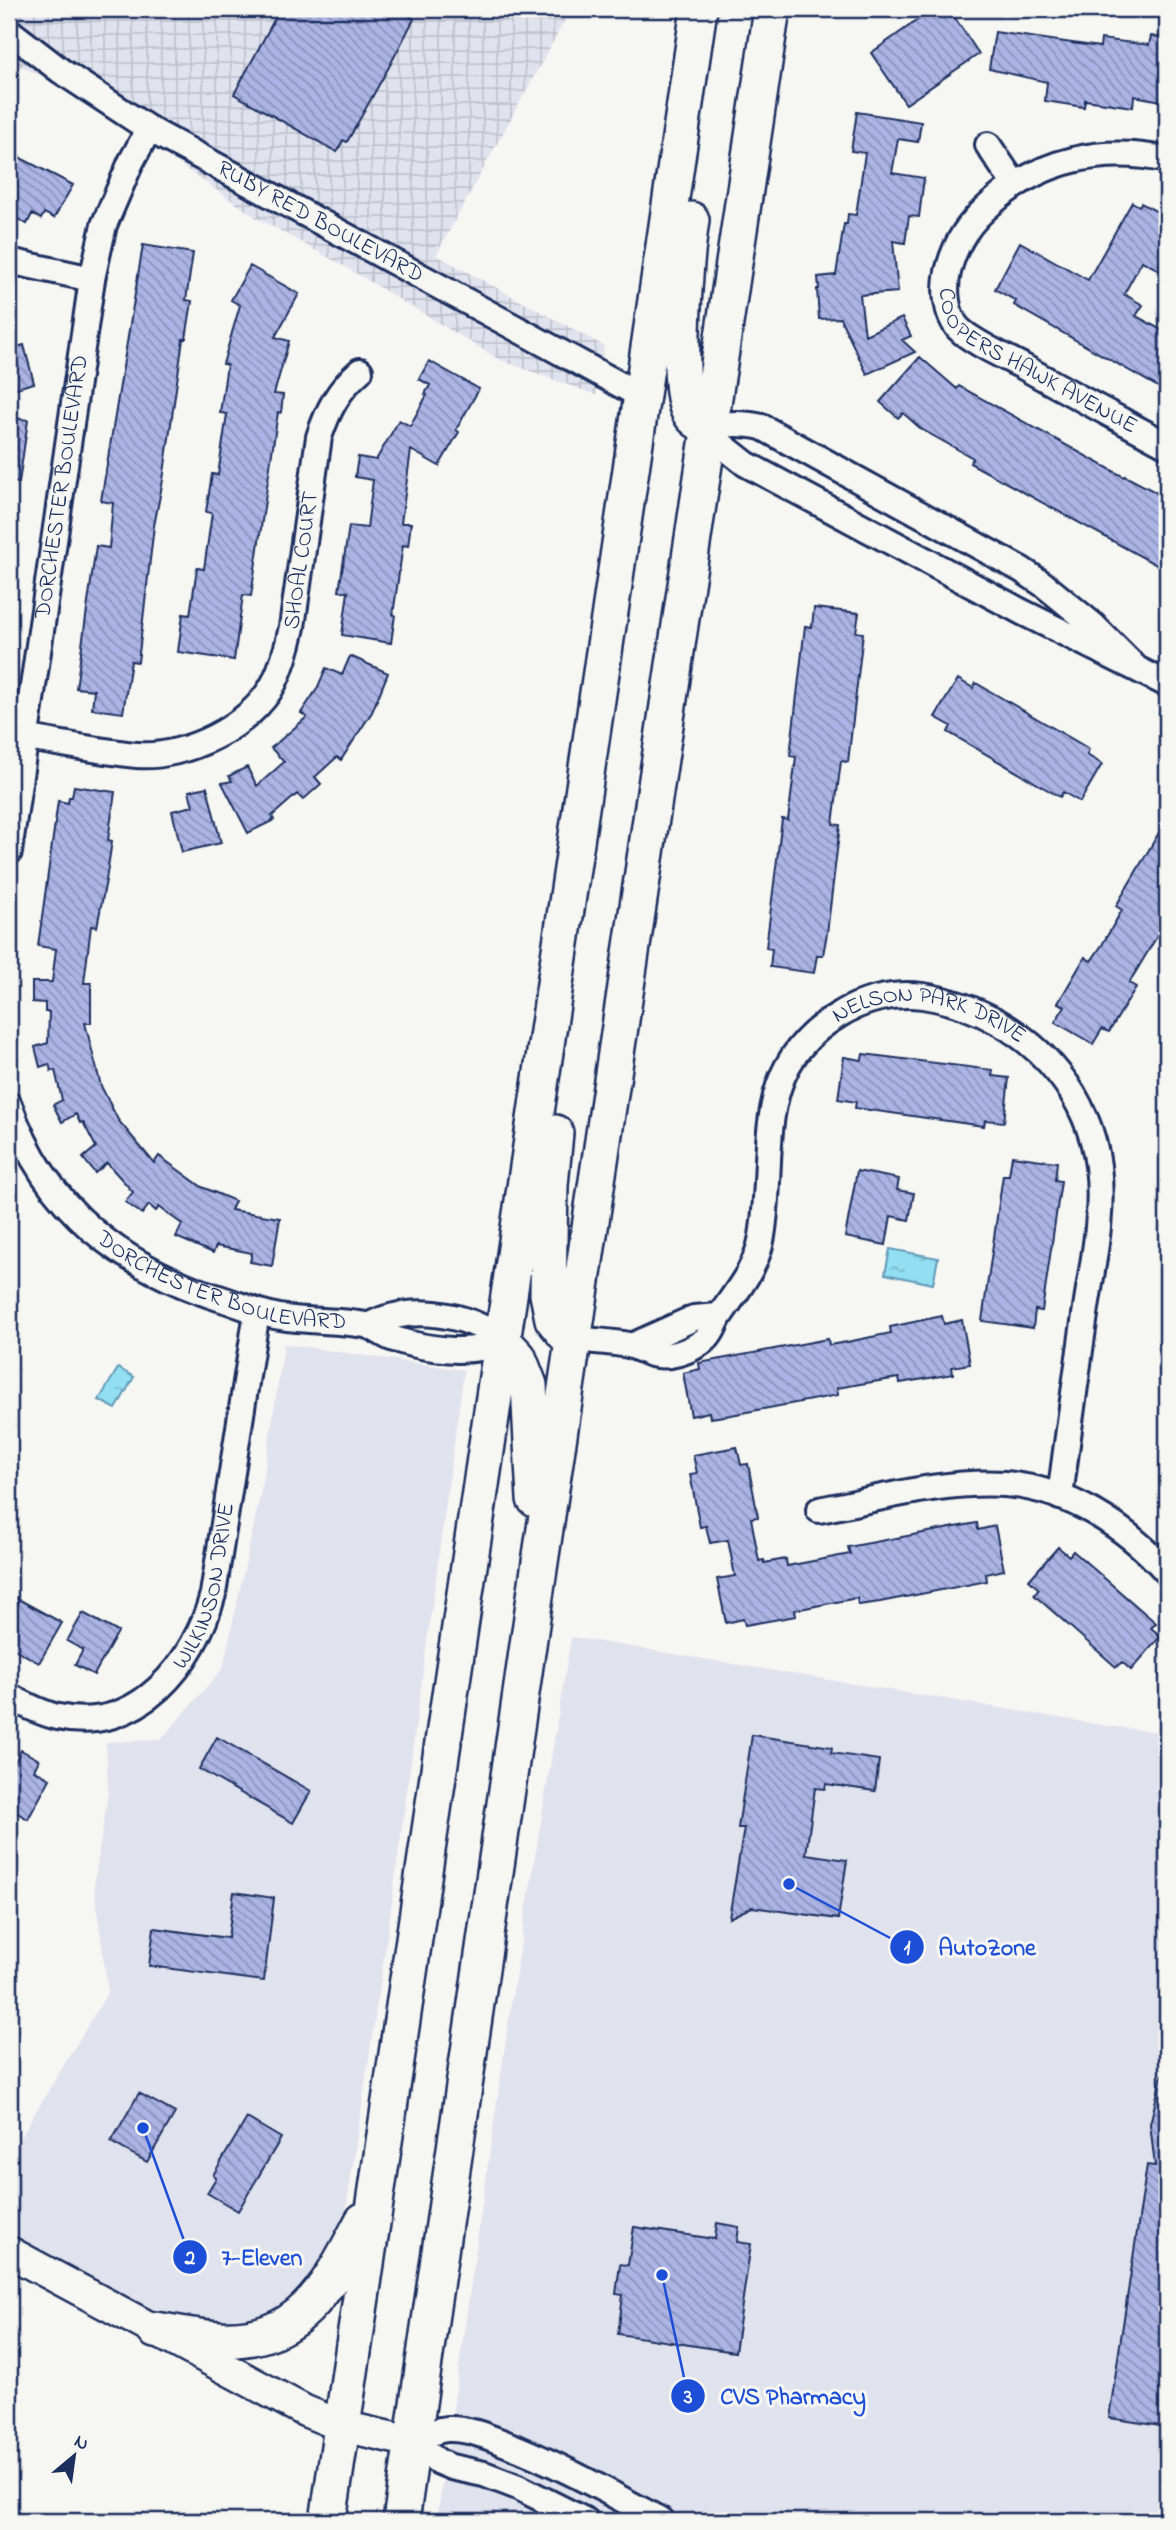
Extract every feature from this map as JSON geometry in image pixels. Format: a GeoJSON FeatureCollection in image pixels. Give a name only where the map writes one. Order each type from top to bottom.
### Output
{"type":"FeatureCollection","features":[{"type":"Feature","properties":{"kind":"highway"},"geometry":{"type":"LineString","coordinates":[[328,2521],[699,9]]}},
{"type":"Feature","properties":{"kind":"highway"},"geometry":{"type":"LineString","coordinates":[[710,427],[701,423],[688,410],[682,380],[687,248],[722,9]]}},
{"type":"Feature","properties":{"kind":"highway"},"geometry":{"type":"LineString","coordinates":[[401,2521],[539,1569],[772,9]]}},
{"type":"Feature","properties":{"kind":"highway"},"geometry":{"type":"LineString","coordinates":[[575,1339],[566,1335],[553,1319],[548,1294],[551,1165],[600,836],[597,799],[586,772]]}},
{"type":"Feature","properties":{"kind":"highway"},"geometry":{"type":"LineString","coordinates":[[502,1340],[518,1357],[529,1385],[539,1569]]}},
{"type":"Feature","properties":{"kind":"highway"},"geometry":{"type":"LineString","coordinates":[[155,2330],[220,2339],[256,2338],[282,2328],[305,2312],[332,2280],[374,2199]]}},
{"type":"Feature","properties":{"kind":"main road"},"geometry":{"type":"LineString","coordinates":[[9,2252],[305,2412],[342,2426],[412,2442]]}},
{"type":"Feature","properties":{"kind":"street","name":"RUBY RED BOULEVARD"},"geometry":{"type":"LineString","coordinates":[[9,31],[61,71],[149,129],[641,396]]}},
{"type":"Feature","properties":{"kind":"street","name":"DORCHESTER BOULEVARD"},"geometry":{"type":"LineString","coordinates":[[9,852],[17,737],[92,279],[104,225],[131,162],[149,129]]}},
{"type":"Feature","properties":{"kind":"street"},"geometry":{"type":"LineString","coordinates":[[988,145],[1015,185]]}},
{"type":"Feature","properties":{"kind":"street","name":"COOPERS HAWK AVENUE"},"geometry":{"type":"LineString","coordinates":[[1167,160],[1137,155],[1098,155],[1045,168],[1015,185],[975,219],[952,253],[946,280],[951,317],[958,328],[991,350],[1167,445]]}},
{"type":"Feature","properties":{"kind":"street"},"geometry":{"type":"LineString","coordinates":[[9,261],[92,279]]}},
{"type":"Feature","properties":{"kind":"street","name":"SHOAL COURT"},"geometry":{"type":"LineString","coordinates":[[17,737],[138,755],[166,754],[218,735],[246,717],[262,701],[273,684],[285,655],[292,627],[319,437],[337,394],[360,371]]}},
{"type":"Feature","properties":{"kind":"street"},"geometry":{"type":"LineString","coordinates":[[1135,667],[1093,625],[1043,584],[1001,557],[762,427],[745,423],[710,427],[722,445],[736,458],[1022,612],[1167,684]]}},
{"type":"Feature","properties":{"kind":"street"},"geometry":{"type":"LineString","coordinates":[[864,528],[883,493]]}},
{"type":"Feature","properties":{"kind":"street","name":"NELSON PARK DRIVE"},"geometry":{"type":"LineString","coordinates":[[575,1339],[632,1346],[659,1356],[670,1356],[707,1338],[719,1316],[740,1289],[756,1257],[762,1236],[771,1111],[784,1073],[803,1044],[830,1020],[862,1003],[897,996],[918,996],[961,1005],[1000,1023],[1048,1060],[1071,1090],[1089,1129],[1098,1165],[1098,1233],[1060,1497]]}},
{"type":"Feature","properties":{"kind":"street","name":"DORCHESTER BOULEVARD"},"geometry":{"type":"LineString","coordinates":[[11,1119],[36,1164],[76,1215],[109,1244],[145,1269],[176,1284],[281,1318],[368,1326],[394,1339],[457,1350],[481,1349],[502,1340]]}},
{"type":"Feature","properties":{"kind":"street","name":"WILKINSON DRIVE"},"geometry":{"type":"LineString","coordinates":[[9,1696],[49,1715],[72,1720],[120,1713],[144,1701],[165,1684],[184,1661],[204,1622],[213,1594],[257,1312]]}},
{"type":"Feature","properties":{"kind":"street"},"geometry":{"type":"LineString","coordinates":[[819,1510],[967,1485],[1006,1484],[1060,1497],[1119,1529],[1167,1572]]}},
{"type":"Feature","properties":{"kind":"street"},"geometry":{"type":"LineString","coordinates":[[586,2521],[508,2483],[439,2462],[412,2442],[430,2432],[444,2429],[460,2429],[478,2434],[537,2455],[662,2521]]}},
{"type":"Feature","properties":{"kind":"shaded area"},"geometry":{"type":"Polygon","coordinates":[[[9,9],[568,9],[565,20],[436,255],[604,346],[596,395],[500,360],[344,266],[257,218],[69,88],[9,61],[9,9]]]}},
{"type":"Feature","properties":{"kind":"shaded area"},"geometry":{"type":"Polygon","coordinates":[[[284,1344],[464,1370],[387,1937],[342,2237],[299,2303],[255,2326],[159,2318],[9,2238],[9,2156],[108,1992],[94,1885],[108,1793],[106,1742],[161,1740],[223,1668],[263,1482],[284,1344]]]}},
{"type":"Feature","properties":{"kind":"shaded area"},"geometry":{"type":"Polygon","coordinates":[[[571,1637],[1107,1726],[1167,1733],[1167,2521],[437,2521],[511,2004],[571,1637]]]}},
{"type":"Feature","properties":{"kind":"water"},"geometry":{"type":"Polygon","coordinates":[[[890,1249],[938,1258],[933,1284],[885,1274],[890,1249]]]}},
{"type":"Feature","properties":{"kind":"water"},"geometry":{"type":"Polygon","coordinates":[[[118,1368],[134,1377],[116,1409],[99,1400],[118,1368]]]}},
{"type":"Feature","properties":{"kind":"building"},"geometry":{"type":"Polygon","coordinates":[[[280,9],[415,9],[410,17],[414,19],[390,65],[347,142],[343,140],[337,152],[234,94],[280,9]]]}},
{"type":"Feature","properties":{"kind":"building"},"geometry":{"type":"Polygon","coordinates":[[[933,9],[949,9],[979,54],[906,104],[871,53],[933,9]]]}},
{"type":"Feature","properties":{"kind":"building"},"geometry":{"type":"Polygon","coordinates":[[[995,32],[1100,47],[1101,39],[1149,45],[1151,36],[1167,38],[1167,78],[1162,101],[1134,96],[1133,107],[1085,100],[1084,107],[1045,101],[1047,82],[989,69],[995,32]]]}},
{"type":"Feature","properties":{"kind":"building"},"geometry":{"type":"Polygon","coordinates":[[[857,112],[921,122],[918,142],[898,139],[892,173],[924,178],[919,217],[909,216],[905,243],[893,241],[898,292],[860,295],[865,335],[902,318],[911,336],[902,340],[915,352],[867,374],[840,318],[819,319],[817,289],[818,277],[836,275],[844,224],[847,224],[848,214],[856,215],[865,153],[851,151],[857,112]]]}},
{"type":"Feature","properties":{"kind":"building"},"geometry":{"type":"Polygon","coordinates":[[[9,152],[73,185],[54,218],[44,213],[41,219],[32,214],[27,224],[9,214],[9,152]]]}},
{"type":"Feature","properties":{"kind":"building"},"geometry":{"type":"Polygon","coordinates":[[[1132,202],[1139,206],[1141,203],[1167,217],[1167,274],[1142,261],[1124,294],[1143,305],[1136,316],[1167,333],[1167,392],[1014,305],[1016,301],[995,289],[1020,242],[1088,280],[1132,202]]]}},
{"type":"Feature","properties":{"kind":"building"},"geometry":{"type":"Polygon","coordinates":[[[143,245],[193,253],[186,300],[192,301],[186,339],[183,339],[154,526],[138,662],[131,661],[123,713],[92,709],[94,690],[76,688],[96,546],[109,548],[113,503],[101,501],[143,245]]]}},
{"type":"Feature","properties":{"kind":"building"},"geometry":{"type":"Polygon","coordinates":[[[250,266],[299,294],[275,337],[289,341],[274,394],[283,395],[281,413],[278,412],[251,596],[243,595],[234,660],[178,652],[183,614],[190,615],[197,568],[204,569],[212,513],[206,512],[212,474],[218,475],[227,414],[220,413],[227,365],[223,364],[240,305],[231,300],[250,266]]]}},
{"type":"Feature","properties":{"kind":"building"},"geometry":{"type":"Polygon","coordinates":[[[24,345],[34,383],[9,390],[9,349],[24,345]]]}},
{"type":"Feature","properties":{"kind":"building"},"geometry":{"type":"Polygon","coordinates":[[[920,357],[957,389],[959,386],[1167,498],[1167,555],[1160,567],[970,463],[973,458],[921,429],[903,413],[898,418],[880,402],[920,357]]]}},
{"type":"Feature","properties":{"kind":"building"},"geometry":{"type":"Polygon","coordinates":[[[429,361],[479,389],[439,466],[411,450],[401,523],[411,523],[408,546],[403,545],[391,643],[342,635],[348,592],[339,591],[349,526],[367,528],[373,480],[355,477],[358,457],[376,460],[399,420],[410,426],[430,385],[419,379],[429,361]]]}},
{"type":"Feature","properties":{"kind":"building"},"geometry":{"type":"Polygon","coordinates":[[[9,417],[28,420],[19,483],[9,482],[9,417]]]}},
{"type":"Feature","properties":{"kind":"building"},"geometry":{"type":"Polygon","coordinates":[[[814,608],[859,613],[856,632],[863,633],[848,762],[841,761],[833,824],[840,825],[827,933],[823,955],[817,955],[814,973],[770,967],[772,949],[766,948],[782,819],[788,820],[796,757],[790,756],[805,626],[812,627],[814,608]]]}},
{"type":"Feature","properties":{"kind":"building"},"geometry":{"type":"Polygon","coordinates":[[[350,656],[388,673],[372,712],[341,760],[337,757],[315,777],[321,784],[303,800],[297,794],[272,816],[274,820],[248,833],[222,783],[232,781],[229,776],[247,767],[257,786],[284,762],[271,748],[307,717],[301,713],[317,689],[326,668],[342,675],[350,656]]]}},
{"type":"Feature","properties":{"kind":"building"},"geometry":{"type":"Polygon","coordinates":[[[958,679],[973,688],[976,683],[1089,749],[1087,755],[1102,764],[1080,802],[1063,792],[1060,797],[948,732],[951,726],[935,717],[958,679]]]}},
{"type":"Feature","properties":{"kind":"building"},"geometry":{"type":"Polygon","coordinates":[[[74,786],[115,792],[106,880],[97,927],[91,926],[84,983],[91,983],[91,1023],[85,1023],[101,1086],[118,1120],[154,1163],[159,1156],[202,1187],[235,1201],[231,1210],[280,1218],[272,1266],[250,1262],[252,1253],[216,1246],[213,1253],[176,1237],[182,1224],[159,1207],[156,1211],[149,1205],[142,1214],[125,1202],[133,1192],[107,1163],[95,1173],[83,1158],[96,1147],[83,1122],[80,1123],[76,1114],[62,1122],[53,1105],[62,1100],[55,1070],[51,1071],[49,1064],[40,1067],[35,1047],[48,1043],[49,1012],[45,1012],[45,1003],[32,1002],[32,982],[52,982],[56,949],[38,946],[58,801],[68,803],[74,786]]]}},
{"type":"Feature","properties":{"kind":"building"},"geometry":{"type":"Polygon","coordinates":[[[207,787],[221,843],[182,852],[172,811],[193,806],[189,791],[207,787]]]}},
{"type":"Feature","properties":{"kind":"building"},"geometry":{"type":"Polygon","coordinates":[[[1167,819],[1167,937],[1159,933],[1129,983],[1136,987],[1109,1032],[1102,1029],[1093,1044],[1055,1022],[1065,1006],[1058,1003],[1085,957],[1091,961],[1102,945],[1122,910],[1116,906],[1167,819]]]}},
{"type":"Feature","properties":{"kind":"building"},"geometry":{"type":"Polygon","coordinates":[[[863,1054],[993,1070],[992,1076],[1009,1078],[1004,1122],[985,1120],[984,1126],[855,1108],[856,1102],[838,1099],[844,1057],[862,1060],[863,1054]]]}},
{"type":"Feature","properties":{"kind":"building"},"geometry":{"type":"Polygon","coordinates":[[[1012,1156],[1057,1162],[1055,1180],[1061,1181],[1042,1311],[1035,1310],[1033,1328],[982,1321],[1003,1175],[1009,1175],[1012,1156]]]}},
{"type":"Feature","properties":{"kind":"building"},"geometry":{"type":"Polygon","coordinates":[[[857,1171],[899,1179],[897,1190],[914,1193],[909,1220],[891,1216],[886,1245],[845,1237],[857,1171]]]}},
{"type":"Feature","properties":{"kind":"building"},"geometry":{"type":"Polygon","coordinates":[[[942,1316],[944,1324],[962,1320],[970,1364],[952,1367],[953,1374],[900,1383],[899,1378],[837,1388],[838,1395],[731,1415],[710,1418],[709,1412],[691,1416],[683,1373],[700,1369],[699,1363],[828,1339],[829,1345],[847,1342],[891,1333],[890,1327],[942,1316]]]}},
{"type":"Feature","properties":{"kind":"building"},"geometry":{"type":"Polygon","coordinates":[[[737,1447],[741,1465],[748,1464],[758,1517],[751,1518],[759,1561],[764,1560],[764,1563],[786,1559],[787,1566],[850,1554],[848,1547],[977,1523],[978,1530],[995,1526],[1004,1570],[986,1574],[987,1581],[880,1602],[858,1605],[857,1598],[795,1610],[796,1616],[745,1625],[743,1619],[726,1623],[717,1579],[735,1576],[728,1540],[710,1543],[706,1526],[700,1527],[690,1474],[697,1473],[693,1455],[737,1447]]]}},
{"type":"Feature","properties":{"kind":"building"},"geometry":{"type":"Polygon","coordinates":[[[1058,1547],[1069,1556],[1073,1551],[1156,1623],[1151,1628],[1161,1636],[1131,1670],[1122,1662],[1116,1667],[1034,1595],[1039,1589],[1029,1580],[1058,1547]]]}},
{"type":"Feature","properties":{"kind":"building"},"geometry":{"type":"Polygon","coordinates":[[[9,1594],[62,1623],[39,1663],[9,1646],[9,1594]]]}},
{"type":"Feature","properties":{"kind":"building"},"geometry":{"type":"Polygon","coordinates":[[[83,1613],[118,1632],[94,1675],[75,1665],[83,1650],[67,1641],[83,1613]]]}},
{"type":"Feature","properties":{"kind":"building"},"geometry":{"type":"Polygon","coordinates":[[[752,1735],[832,1747],[831,1753],[879,1760],[875,1791],[826,1784],[825,1789],[815,1788],[806,1854],[847,1860],[838,1919],[752,1907],[729,1918],[744,1828],[738,1828],[752,1735]]]}},
{"type":"Feature","properties":{"kind":"building"},"geometry":{"type":"Polygon","coordinates":[[[217,1737],[311,1791],[293,1823],[199,1769],[217,1737]]]}},
{"type":"Feature","properties":{"kind":"building"},"geometry":{"type":"Polygon","coordinates":[[[21,1750],[39,1760],[34,1770],[50,1779],[28,1819],[9,1808],[9,1773],[21,1750]]]}},
{"type":"Feature","properties":{"kind":"building"},"geometry":{"type":"Polygon","coordinates":[[[234,1892],[274,1898],[264,1981],[149,1966],[154,1928],[228,1938],[234,1892]]]}},
{"type":"Feature","properties":{"kind":"building"},"geometry":{"type":"Polygon","coordinates":[[[1162,2075],[1167,2076],[1167,2427],[1109,2418],[1147,2165],[1155,2166],[1150,2124],[1162,2075]]]}},
{"type":"Feature","properties":{"kind":"building"},"geometry":{"type":"Polygon","coordinates":[[[139,2093],[175,2113],[147,2162],[111,2142],[139,2093]]]}},
{"type":"Feature","properties":{"kind":"building"},"geometry":{"type":"Polygon","coordinates":[[[247,2118],[281,2138],[238,2211],[207,2193],[216,2178],[213,2175],[247,2118]]]}},
{"type":"Feature","properties":{"kind":"building"},"geometry":{"type":"Polygon","coordinates":[[[717,2223],[739,2227],[737,2242],[751,2244],[735,2352],[618,2334],[623,2295],[616,2294],[620,2264],[628,2265],[634,2227],[715,2239],[717,2223]]]}},
{"type":"Feature","properties":{"kind":"place","name":"AutoZone"},"geometry":{"type":"Point","coordinates":[789,1884]}},
{"type":"Feature","properties":{"kind":"place","name":"7-Eleven"},"geometry":{"type":"Point","coordinates":[143,2128]}},
{"type":"Feature","properties":{"kind":"place","name":"CVS Pharmacy"},"geometry":{"type":"Point","coordinates":[662,2275]}}]}
